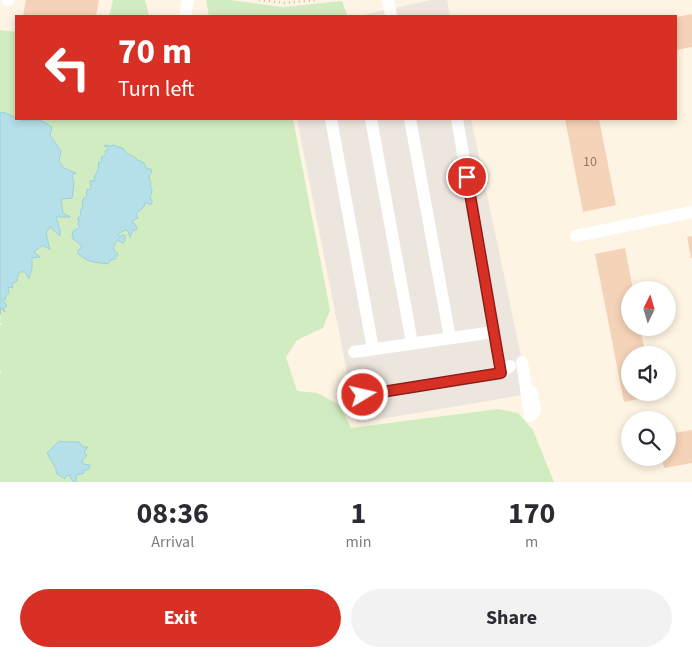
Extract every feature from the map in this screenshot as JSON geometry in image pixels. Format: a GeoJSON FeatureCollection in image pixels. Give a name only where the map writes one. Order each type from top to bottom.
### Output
{"type":"FeatureCollection","features":[{"type":"Feature","properties":{"kind":"lane"},"geometry":{"type":"LineString","coordinates":[[185,15],[188,0]]}},
{"type":"Feature","properties":{"kind":"lane"},"geometry":{"type":"LineString","coordinates":[[388,0],[391,15]]}},
{"type":"Feature","properties":{"kind":"lane"},"geometry":{"type":"LineString","coordinates":[[331,120],[373,349]]}},
{"type":"Feature","properties":{"kind":"lane"},"geometry":{"type":"LineString","coordinates":[[371,120],[412,344]]}},
{"type":"Feature","properties":{"kind":"lane"},"geometry":{"type":"LineString","coordinates":[[410,120],[450,338]]}},
{"type":"Feature","properties":{"kind":"lane"},"geometry":{"type":"LineString","coordinates":[[457,120],[494,332],[511,367],[526,388]]}},
{"type":"Feature","properties":{"kind":"lane"},"geometry":{"type":"LineString","coordinates":[[576,236],[692,212]]}},
{"type":"Feature","properties":{"kind":"lane"},"geometry":{"type":"LineString","coordinates":[[354,352],[494,332]]}},
{"type":"Feature","properties":{"kind":"lane"},"geometry":{"type":"LineString","coordinates":[[363,395],[511,367]]}},
{"type":"Feature","properties":{"kind":"path"},"geometry":{"type":"LineString","coordinates":[[259,0],[283,3],[317,0]]}},
{"type":"Feature","properties":{"kind":"shaded area"},"geometry":{"type":"Polygon","coordinates":[[[431,0],[447,0],[450,15],[363,15],[431,0]]]}},
{"type":"Feature","properties":{"kind":"shaded area"},"geometry":{"type":"Polygon","coordinates":[[[297,120],[471,120],[529,394],[357,423],[297,120]]]}},
{"type":"Feature","properties":{"kind":"green space"},"geometry":{"type":"Polygon","coordinates":[[[113,0],[145,0],[149,15],[109,15],[113,0]]]}},
{"type":"Feature","properties":{"kind":"green space"},"geometry":{"type":"Polygon","coordinates":[[[206,0],[230,0],[283,7],[342,1],[347,15],[209,15],[206,0]]]}},
{"type":"Feature","properties":{"kind":"green space"},"geometry":{"type":"Polygon","coordinates":[[[0,30],[15,32],[15,118],[3,112],[0,113],[0,30]]]}},
{"type":"Feature","properties":{"kind":"green space"},"geometry":{"type":"Polygon","coordinates":[[[40,120],[293,120],[330,310],[323,328],[297,340],[286,357],[297,391],[317,393],[340,405],[351,428],[498,409],[518,413],[533,430],[554,482],[76,482],[76,475],[79,475],[83,466],[82,461],[87,454],[83,452],[83,447],[59,441],[49,457],[65,479],[66,476],[71,475],[71,479],[74,482],[0,482],[0,325],[2,324],[0,322],[1,307],[3,308],[1,298],[6,295],[7,287],[12,284],[19,272],[25,272],[29,278],[32,258],[39,257],[34,252],[43,245],[49,250],[46,233],[50,227],[59,235],[60,230],[56,217],[69,217],[63,213],[61,198],[72,175],[75,173],[64,168],[59,160],[61,151],[40,120]],[[114,145],[107,147],[109,150],[99,163],[99,170],[94,183],[90,181],[91,188],[87,190],[77,229],[73,231],[75,240],[82,246],[78,251],[88,259],[100,263],[115,252],[113,246],[117,239],[125,241],[125,235],[119,238],[118,234],[125,230],[132,233],[132,222],[145,203],[148,203],[150,197],[149,178],[151,169],[147,169],[124,150],[114,145]]]}},
{"type":"Feature","properties":{"kind":"water"},"geometry":{"type":"Polygon","coordinates":[[[3,112],[15,117],[15,120],[40,120],[52,127],[50,135],[61,151],[59,161],[64,168],[76,173],[72,175],[74,183],[72,198],[61,199],[63,213],[70,217],[56,217],[60,236],[50,227],[46,233],[50,250],[43,245],[34,252],[40,257],[32,258],[29,279],[25,272],[19,272],[17,281],[12,284],[13,288],[8,287],[9,293],[6,295],[6,299],[2,299],[7,306],[3,308],[5,312],[1,308],[0,315],[0,113],[3,112]]]}},
{"type":"Feature","properties":{"kind":"water"},"geometry":{"type":"Polygon","coordinates":[[[114,145],[124,149],[128,154],[143,162],[147,169],[151,169],[152,172],[149,178],[152,190],[150,199],[152,203],[150,205],[145,203],[144,207],[136,214],[138,218],[132,223],[137,228],[133,230],[130,237],[128,231],[125,230],[118,234],[119,237],[125,235],[125,241],[123,243],[117,240],[114,249],[118,254],[108,264],[87,260],[78,254],[82,246],[72,237],[73,231],[79,227],[79,219],[77,219],[81,215],[80,210],[82,209],[82,202],[86,197],[87,189],[91,188],[90,181],[93,180],[94,182],[96,180],[94,179],[98,163],[102,161],[101,157],[106,153],[105,151],[109,149],[104,146],[114,145]]]}},
{"type":"Feature","properties":{"kind":"water"},"geometry":{"type":"Polygon","coordinates":[[[59,441],[79,442],[83,447],[88,447],[84,452],[87,455],[82,461],[83,464],[90,465],[89,469],[83,471],[84,473],[76,475],[76,482],[71,479],[70,475],[66,476],[65,479],[56,473],[56,468],[47,453],[59,441]]]}},
{"type":"Feature","properties":{"kind":"building"},"geometry":{"type":"Polygon","coordinates":[[[26,0],[99,0],[96,15],[23,15],[26,0]]]}},
{"type":"Feature","properties":{"kind":"building"},"geometry":{"type":"Polygon","coordinates":[[[692,14],[692,47],[677,50],[677,17],[692,14]]]}},
{"type":"Feature","properties":{"kind":"building"},"geometry":{"type":"Polygon","coordinates":[[[565,120],[599,120],[616,205],[583,212],[565,120]]]}},
{"type":"Feature","properties":{"kind":"building"},"geometry":{"type":"Polygon","coordinates":[[[692,236],[692,258],[691,258],[687,237],[692,236]]]}},
{"type":"Feature","properties":{"kind":"building"},"geometry":{"type":"Polygon","coordinates":[[[625,248],[631,281],[621,281],[621,336],[642,336],[644,346],[621,346],[621,387],[595,254],[625,248]]]}},
{"type":"Feature","properties":{"kind":"building"},"geometry":{"type":"Polygon","coordinates":[[[692,430],[692,463],[676,466],[676,433],[692,430]]]}},
{"type":"Feature","properties":{"kind":"route"},"geometry":{"type":"LineString","coordinates":[[363,395],[501,373],[467,177]]}}]}
